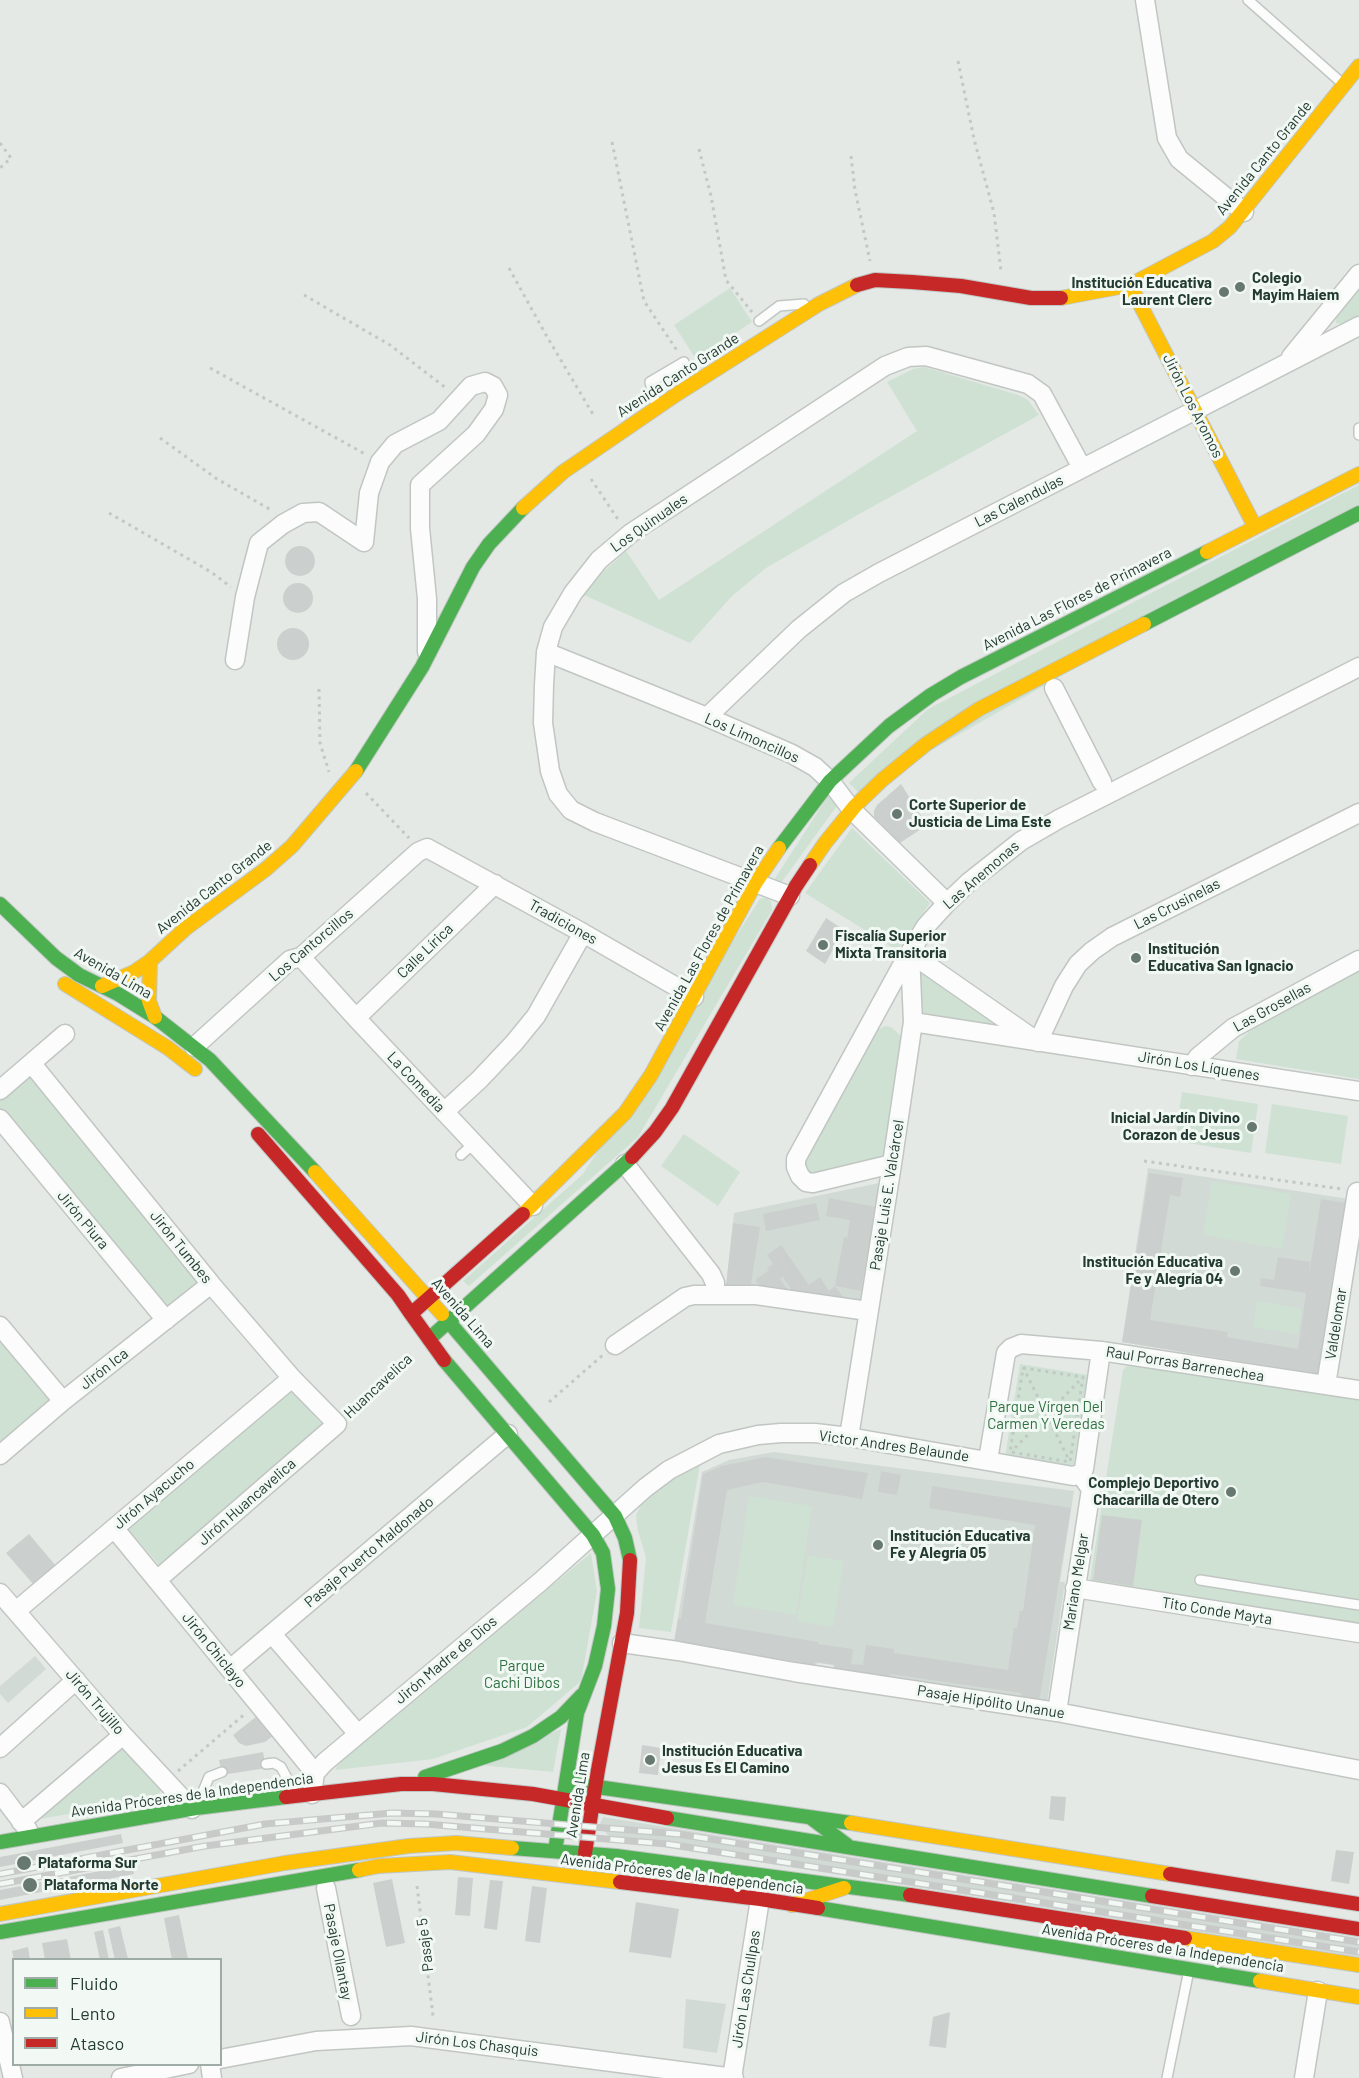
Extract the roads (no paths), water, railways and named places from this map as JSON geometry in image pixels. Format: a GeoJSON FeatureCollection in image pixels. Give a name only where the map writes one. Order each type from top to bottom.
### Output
{"type":"FeatureCollection","features":[{"type":"Feature","properties":{"kind":"main road","name":"Avenida Canto Grande"},"geometry":{"type":"LineString","coordinates":[[102,987],[134,972],[150,961],[186,928],[266,869],[292,846],[336,797],[371,750],[427,657],[473,567],[489,544],[511,519],[564,472],[657,407],[819,304],[851,287],[875,280],[961,286],[1032,298],[1063,298],[1130,285],[1213,241],[1230,227],[1359,66]]}},
{"type":"Feature","properties":{"kind":"main road","name":"Jirón Los Aromos"},"geometry":{"type":"LineString","coordinates":[[1130,285],[1255,527]]}},
{"type":"Feature","properties":{"kind":"main road","name":"Avenida Las Flores de Primavera"},"geometry":{"type":"LineString","coordinates":[[411,1314],[533,1206],[625,1113],[651,1076],[756,882],[800,818],[830,781],[889,726],[952,682],[1359,474]]}},
{"type":"Feature","properties":{"kind":"main road"},"geometry":{"type":"LineString","coordinates":[[424,1343],[625,1164],[655,1132],[672,1108],[790,896],[825,843],[874,787],[934,738],[979,709],[1359,513]]}},
{"type":"Feature","properties":{"kind":"main road","name":"Avenida Lima"},"geometry":{"type":"LineString","coordinates":[[0,904],[56,958],[79,975],[118,994],[155,1017],[210,1060],[281,1134],[429,1298],[615,1516],[625,1538],[631,1563],[630,1585],[622,1643],[580,1876]]}},
{"type":"Feature","properties":{"kind":"main road"},"geometry":{"type":"LineString","coordinates":[[147,1034],[155,1017],[149,1001],[150,961]]}},
{"type":"Feature","properties":{"kind":"main road"},"geometry":{"type":"LineString","coordinates":[[58,979],[147,1034],[190,1064],[204,1077]]}},
{"type":"Feature","properties":{"kind":"main road","name":"Avenida Lima"},"geometry":{"type":"LineString","coordinates":[[250,1124],[398,1294],[411,1314],[424,1343],[442,1357],[508,1434],[593,1535],[603,1553],[608,1589],[600,1649],[577,1713],[552,1874]]}},
{"type":"Feature","properties":{"kind":"main road"},"geometry":{"type":"LineString","coordinates":[[401,1784],[502,1751],[533,1736],[561,1717],[586,1691]]}},
{"type":"Feature","properties":{"kind":"main road","name":"Avenida Próceres de la Independencia"},"geometry":{"type":"LineString","coordinates":[[533,1794],[565,1783],[595,1786],[768,1810],[1359,1904]]}},
{"type":"Feature","properties":{"kind":"main road","name":"Avenida Próceres de la Independencia"},"geometry":{"type":"LineString","coordinates":[[0,1842],[27,1829],[304,1795],[401,1784],[467,1786],[533,1794],[592,1806],[1359,1929]]}},
{"type":"Feature","properties":{"kind":"main road"},"geometry":{"type":"LineString","coordinates":[[811,1818],[849,1847]]}},
{"type":"Feature","properties":{"kind":"main road","name":"Avenida Próceres de la Independencia"},"geometry":{"type":"LineString","coordinates":[[0,1914],[285,1863],[409,1846],[456,1843],[585,1853],[853,1886],[1359,1965]]}},
{"type":"Feature","properties":{"kind":"main road","name":"Avenida Próceres de la Independencia"},"geometry":{"type":"LineString","coordinates":[[0,1932],[390,1865],[450,1862],[760,1899],[1359,1997]]}},
{"type":"Feature","properties":{"kind":"main road"},"geometry":{"type":"LineString","coordinates":[[792,1905],[853,1886]]}},
{"type":"Feature","properties":{"kind":"street"},"geometry":{"type":"LineString","coordinates":[[1145,0],[1167,138],[1179,159],[1244,212]]}},
{"type":"Feature","properties":{"kind":"street"},"geometry":{"type":"LineString","coordinates":[[1286,363],[1359,274]]}},
{"type":"Feature","properties":{"kind":"street","name":"Las Calendulas"},"geometry":{"type":"LineString","coordinates":[[707,717],[799,629],[844,593],[1359,326]]}},
{"type":"Feature","properties":{"kind":"street","name":"Los Quinuales"},"geometry":{"type":"LineString","coordinates":[[790,896],[595,822],[571,810],[558,794],[550,771],[543,723],[546,652],[553,627],[573,593],[599,560],[620,542],[885,366],[908,357],[926,356],[1028,384],[1042,394],[1082,468]]}},
{"type":"Feature","properties":{"kind":"street"},"geometry":{"type":"LineString","coordinates":[[235,660],[245,597],[259,543],[303,513],[319,512],[364,542],[369,493],[380,462],[395,444],[439,421],[471,386],[485,382],[493,386],[498,395],[494,409],[476,434],[420,485],[420,528],[427,599],[427,657]]}},
{"type":"Feature","properties":{"kind":"street","name":"Los Limoncillos"},"geometry":{"type":"LineString","coordinates":[[546,652],[707,717],[792,754],[815,767],[830,781],[852,810],[947,903]]}},
{"type":"Feature","properties":{"kind":"street","name":"Las Anemonas"},"geometry":{"type":"LineString","coordinates":[[892,1164],[813,1184],[806,1182],[800,1176],[796,1167],[796,1159],[910,953],[926,926],[947,903],[990,864],[1030,835],[1357,672]]}},
{"type":"Feature","properties":{"kind":"street"},"geometry":{"type":"LineString","coordinates":[[1054,688],[1102,782]]}},
{"type":"Feature","properties":{"kind":"street","name":"Las Crusinelas"},"geometry":{"type":"LineString","coordinates":[[1038,1042],[1064,986],[1078,964],[1092,951],[1112,937],[1359,813]]}},
{"type":"Feature","properties":{"kind":"street","name":"Tradiciones"},"geometry":{"type":"LineString","coordinates":[[431,848],[694,997]]}},
{"type":"Feature","properties":{"kind":"street","name":"Los Cantorcillos"},"geometry":{"type":"LineString","coordinates":[[194,1047],[290,960],[301,957],[418,852],[431,848]]}},
{"type":"Feature","properties":{"kind":"street","name":"Calle Lírica"},"geometry":{"type":"LineString","coordinates":[[356,1018],[495,884]]}},
{"type":"Feature","properties":{"kind":"street"},"geometry":{"type":"LineString","coordinates":[[444,1112],[479,1080],[536,1016],[583,933]]}},
{"type":"Feature","properties":{"kind":"street","name":"Jirón Los Líquenes"},"geometry":{"type":"LineString","coordinates":[[910,953],[1038,1042]]}},
{"type":"Feature","properties":{"kind":"street","name":"Pasaje Luis E. Valcárcel"},"geometry":{"type":"LineString","coordinates":[[849,1437],[912,1022],[910,953]]}},
{"type":"Feature","properties":{"kind":"street","name":"La Comedia"},"geometry":{"type":"LineString","coordinates":[[301,957],[444,1112],[468,1149],[533,1206]]}},
{"type":"Feature","properties":{"kind":"street","name":"Las Grosellas"},"geometry":{"type":"LineString","coordinates":[[1192,1065],[1233,1028],[1359,960]]}},
{"type":"Feature","properties":{"kind":"street","name":"Jirón Los Líquenes"},"geometry":{"type":"LineString","coordinates":[[912,1022],[1359,1091]]}},
{"type":"Feature","properties":{"kind":"street"},"geometry":{"type":"LineString","coordinates":[[0,1090],[65,1034]]}},
{"type":"Feature","properties":{"kind":"street","name":"Jirón Tumbes"},"geometry":{"type":"LineString","coordinates":[[32,1064],[211,1284],[292,1378],[337,1424]]}},
{"type":"Feature","properties":{"kind":"street","name":"Jirón Piura"},"geometry":{"type":"LineString","coordinates":[[0,1119],[166,1320]]}},
{"type":"Feature","properties":{"kind":"street"},"geometry":{"type":"LineString","coordinates":[[625,1164],[711,1274],[715,1283],[715,1294]]}},
{"type":"Feature","properties":{"kind":"street","name":"Valdelomar"},"geometry":{"type":"LineString","coordinates":[[1326,1385],[1357,1192]]}},
{"type":"Feature","properties":{"kind":"street","name":"Jirón Ica"},"geometry":{"type":"LineString","coordinates":[[0,1455],[63,1401],[211,1284]]}},
{"type":"Feature","properties":{"kind":"street"},"geometry":{"type":"LineString","coordinates":[[615,1345],[685,1297],[715,1294],[774,1297],[868,1311]]}},
{"type":"Feature","properties":{"kind":"street"},"geometry":{"type":"LineString","coordinates":[[0,1326],[63,1401]]}},
{"type":"Feature","properties":{"kind":"street","name":"Raul Porras Barrenechea"},"geometry":{"type":"LineString","coordinates":[[988,1460],[1006,1353],[1021,1344],[1101,1351],[1359,1390]]}},
{"type":"Feature","properties":{"kind":"street"},"geometry":{"type":"LineString","coordinates":[[1075,1468],[1084,1469],[1101,1351]]}},
{"type":"Feature","properties":{"kind":"street","name":"Jirón Ayacucho"},"geometry":{"type":"LineString","coordinates":[[16,1611],[292,1378]]}},
{"type":"Feature","properties":{"kind":"street","name":"Jirón Huancavelica"},"geometry":{"type":"LineString","coordinates":[[157,1580],[337,1424]]}},
{"type":"Feature","properties":{"kind":"street","name":"Victor Andres Belaunde"},"geometry":{"type":"LineString","coordinates":[[593,1535],[645,1488],[669,1470],[719,1444],[748,1436],[781,1433],[849,1437],[1073,1476],[1075,1468]]}},
{"type":"Feature","properties":{"kind":"street","name":"Pasaje Puerto Maldonado"},"geometry":{"type":"LineString","coordinates":[[230,1669],[508,1434]]}},
{"type":"Feature","properties":{"kind":"street","name":"Mariano Melgar"},"geometry":{"type":"LineString","coordinates":[[1057,1712],[1091,1489],[1075,1468]]}},
{"type":"Feature","properties":{"kind":"street","name":"Jirón Chiclayo"},"geometry":{"type":"LineString","coordinates":[[114,1527],[315,1773]]}},
{"type":"Feature","properties":{"kind":"street","name":"Jirón Madre de Dios"},"geometry":{"type":"LineString","coordinates":[[315,1773],[593,1535]]}},
{"type":"Feature","properties":{"kind":"street","name":"Tito Conde Mayta"},"geometry":{"type":"LineString","coordinates":[[1075,1588],[1359,1634]]}},
{"type":"Feature","properties":{"kind":"street","name":"Jirón Trujillo"},"geometry":{"type":"LineString","coordinates":[[0,1593],[123,1735],[194,1809]]}},
{"type":"Feature","properties":{"kind":"street"},"geometry":{"type":"LineString","coordinates":[[272,1634],[358,1734]]}},
{"type":"Feature","properties":{"kind":"street","name":"Pasaje Hipólito Unanue"},"geometry":{"type":"LineString","coordinates":[[622,1643],[1057,1712],[1359,1770]]}},
{"type":"Feature","properties":{"kind":"street"},"geometry":{"type":"LineString","coordinates":[[0,1748],[76,1680]]}},
{"type":"Feature","properties":{"kind":"street"},"geometry":{"type":"LineString","coordinates":[[0,1792],[27,1829],[123,1735]]}},
{"type":"Feature","properties":{"kind":"street"},"geometry":{"type":"LineString","coordinates":[[304,1795],[315,1773]]}},
{"type":"Feature","properties":{"kind":"street","name":"Pasaje Ollantay"},"geometry":{"type":"LineString","coordinates":[[326,1888],[351,2016]]}},
{"type":"Feature","properties":{"kind":"street","name":"Jirón Las Chullpas"},"geometry":{"type":"LineString","coordinates":[[733,2078],[760,1899]]}},
{"type":"Feature","properties":{"kind":"street"},"geometry":{"type":"LineString","coordinates":[[1304,2078],[1318,1990]]}},
{"type":"Feature","properties":{"kind":"street"},"geometry":{"type":"LineString","coordinates":[[0,2022],[13,2078]]}},
{"type":"Feature","properties":{"kind":"street","name":"Jirón Los Chasquis"},"geometry":{"type":"LineString","coordinates":[[222,2059],[316,2041],[411,2036],[733,2078]]}},
{"type":"Feature","properties":{"kind":"street"},"geometry":{"type":"LineString","coordinates":[[121,2078],[179,2066]]}},
{"type":"Feature","properties":{"kind":"lane"},"geometry":{"type":"LineString","coordinates":[[1248,0],[1344,85]]}},
{"type":"Feature","properties":{"kind":"lane"},"geometry":{"type":"LineString","coordinates":[[759,321],[779,306],[819,304]]}},
{"type":"Feature","properties":{"kind":"lane"},"geometry":{"type":"LineString","coordinates":[[657,407],[650,382],[684,362]]}},
{"type":"Feature","properties":{"kind":"lane"},"geometry":{"type":"LineString","coordinates":[[1359,428],[1359,435]]}},
{"type":"Feature","properties":{"kind":"lane"},"geometry":{"type":"LineString","coordinates":[[1200,1580],[1359,1605]]}},
{"type":"Feature","properties":{"kind":"lane"},"geometry":{"type":"LineString","coordinates":[[266,1764],[274,1762],[281,1767],[304,1795]]}},
{"type":"Feature","properties":{"kind":"lane"},"geometry":{"type":"LineString","coordinates":[[194,1809],[209,1777],[222,1773]]}},
{"type":"Feature","properties":{"kind":"lane"},"geometry":{"type":"LineString","coordinates":[[1167,2078],[1189,1968]]}},
{"type":"Feature","properties":{"kind":"railway"},"geometry":{"type":"LineString","coordinates":[[0,1874],[265,1824],[392,1813],[436,1814],[678,1834],[1359,1942]]}},
{"type":"Feature","properties":{"kind":"railway"},"geometry":{"type":"LineString","coordinates":[[0,1884],[205,1846],[382,1823],[425,1824],[667,1844],[1359,1952]]}},
{"type":"Feature","properties":{"kind":"place","name":"Colegio Mayim Haiem"},"geometry":{"type":"Point","coordinates":[1240,287]}},
{"type":"Feature","properties":{"kind":"place","name":"Institución Educativa Laurent Clerc"},"geometry":{"type":"Point","coordinates":[1224,292]}},
{"type":"Feature","properties":{"kind":"place","name":"Corte Superior de Justicia de Lima Este"},"geometry":{"type":"Point","coordinates":[897,814]}},
{"type":"Feature","properties":{"kind":"place","name":"Fiscalía Superior Mixta Transitoria"},"geometry":{"type":"Point","coordinates":[823,945]}},
{"type":"Feature","properties":{"kind":"place","name":"Institución Educativa San Ignacio"},"geometry":{"type":"Point","coordinates":[1136,958]}},
{"type":"Feature","properties":{"kind":"place","name":"Inicial Jardín Divino Corazon de Jesus"},"geometry":{"type":"Point","coordinates":[1252,1127]}},
{"type":"Feature","properties":{"kind":"place","name":"Institución Educativa Fe y Alegría 04"},"geometry":{"type":"Point","coordinates":[1235,1271]}},
{"type":"Feature","properties":{"kind":"place","name":"Complejo Deportivo Chacarilla de Otero"},"geometry":{"type":"Point","coordinates":[1231,1492]}},
{"type":"Feature","properties":{"kind":"place","name":"Institución Educativa Fe y Alegría 05"},"geometry":{"type":"Point","coordinates":[878,1545]}},
{"type":"Feature","properties":{"kind":"place","name":"Institución Educativa Jesus Es El Camino"},"geometry":{"type":"Point","coordinates":[650,1760]}},
{"type":"Feature","properties":{"kind":"place","name":"Plataforma Sur"},"geometry":{"type":"Point","coordinates":[24,1863]}},
{"type":"Feature","properties":{"kind":"place","name":"Plataforma Norte"},"geometry":{"type":"Point","coordinates":[30,1885]}},
{"type":"Feature","properties":{"kind":"park label","name":"Parque Vírgen Del Carmen Y Veredas"},"geometry":{"type":"Point","coordinates":[1046,1416]}},
{"type":"Feature","properties":{"kind":"park label","name":"Parque Cachi Dibos"},"geometry":{"type":"Point","coordinates":[522,1674]}}]}
